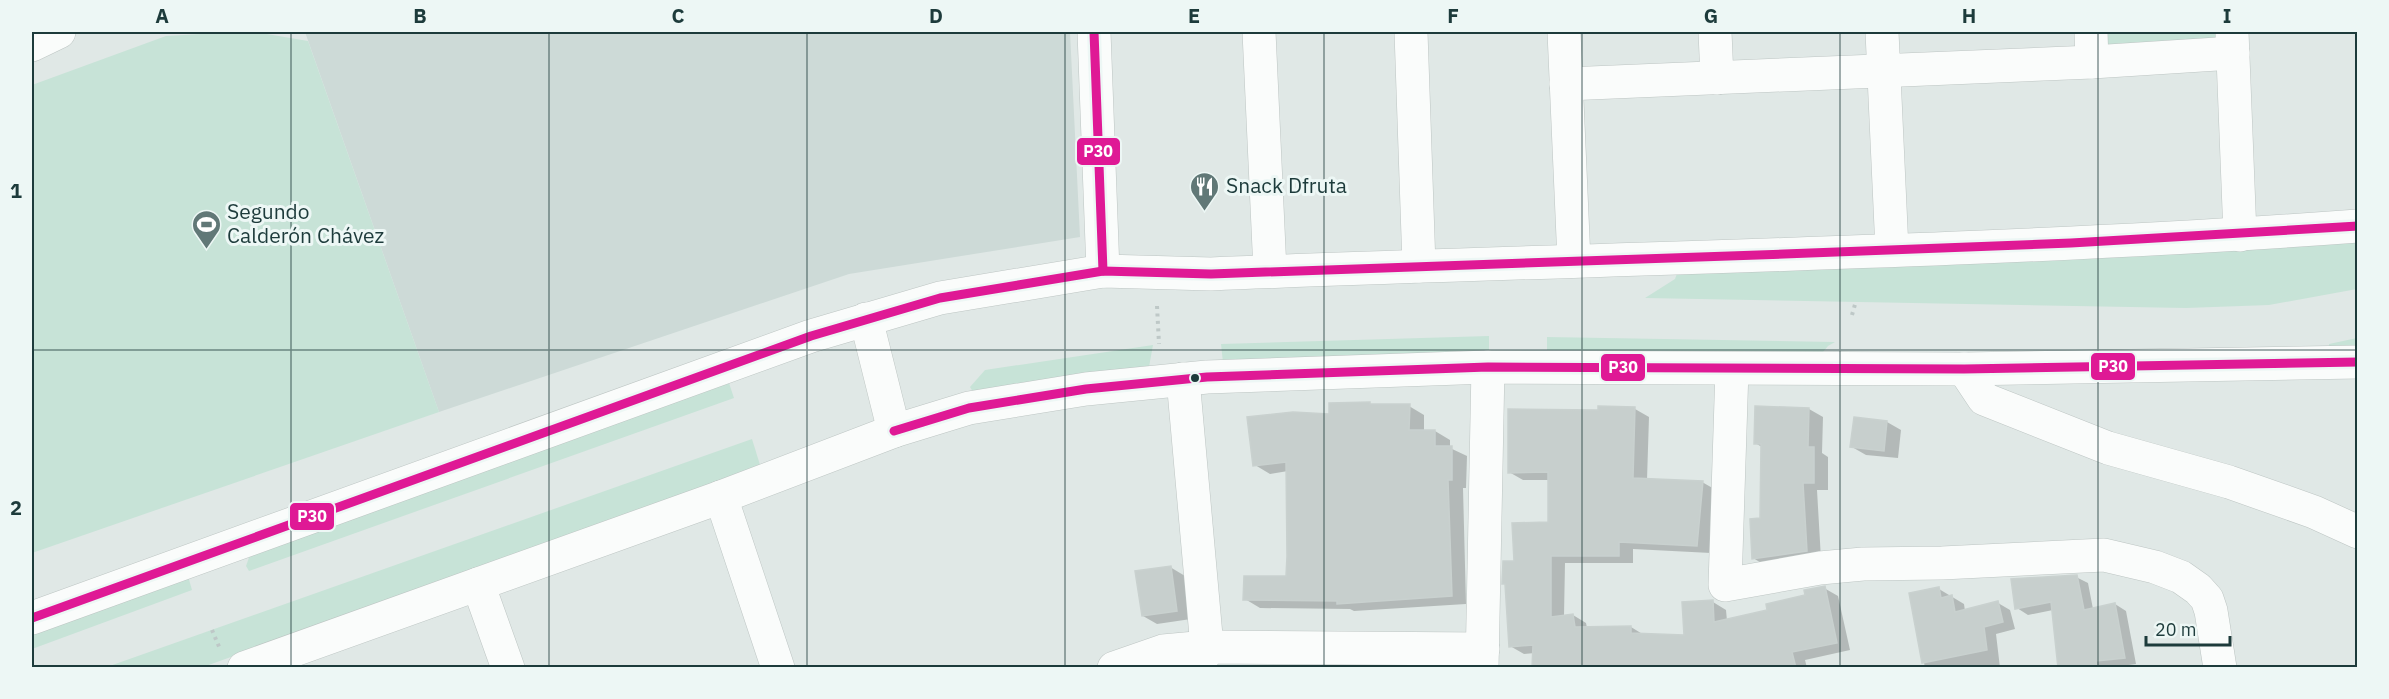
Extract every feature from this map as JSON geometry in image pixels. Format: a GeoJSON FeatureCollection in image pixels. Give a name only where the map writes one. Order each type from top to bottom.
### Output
{"type":"FeatureCollection","features":[{"type":"Feature","properties":{"kind":"street"},"geometry":{"type":"LineString","coordinates":[[32,45],[59,32]]}},
{"type":"Feature","properties":{"kind":"street"},"geometry":{"type":"LineString","coordinates":[[1094,32],[1103,271]]}},
{"type":"Feature","properties":{"kind":"street"},"geometry":{"type":"LineString","coordinates":[[1259,32],[1270,271]]}},
{"type":"Feature","properties":{"kind":"street"},"geometry":{"type":"LineString","coordinates":[[1411,32],[1419,266]]}},
{"type":"Feature","properties":{"kind":"street"},"geometry":{"type":"LineString","coordinates":[[1564,32],[1574,261]]}},
{"type":"Feature","properties":{"kind":"street"},"geometry":{"type":"LineString","coordinates":[[1715,32],[1717,78]]}},
{"type":"Feature","properties":{"kind":"street"},"geometry":{"type":"LineString","coordinates":[[1882,32],[1892,250]]}},
{"type":"Feature","properties":{"kind":"street"},"geometry":{"type":"LineString","coordinates":[[1566,84],[1884,70],[2091,47],[2233,42],[2240,235]]}},
{"type":"Feature","properties":{"kind":"street"},"geometry":{"type":"LineString","coordinates":[[32,618],[811,336],[940,298],[1103,271],[1188,274],[1892,250],[2240,235],[2358,226]]}},
{"type":"Feature","properties":{"kind":"street"},"geometry":{"type":"LineString","coordinates":[[866,319],[894,430]]}},
{"type":"Feature","properties":{"kind":"street"},"geometry":{"type":"LineString","coordinates":[[232,658],[478,584],[721,497],[894,430],[969,408],[1086,389],[1183,379],[1488,367],[1964,369],[2358,362]]}},
{"type":"Feature","properties":{"kind":"street"},"geometry":{"type":"LineString","coordinates":[[1114,668],[1163,651],[1202,657],[1482,658],[1488,367]]}},
{"type":"Feature","properties":{"kind":"street"},"geometry":{"type":"LineString","coordinates":[[1732,369],[1725,585],[1820,568],[1863,564],[2104,555],[2155,567],[2181,578],[2198,589],[2207,599],[2211,610],[2220,668]]}},
{"type":"Feature","properties":{"kind":"street"},"geometry":{"type":"LineString","coordinates":[[1964,369],[1984,399],[2108,448],[2229,482],[2314,512],[2358,532]]}},
{"type":"Feature","properties":{"kind":"street"},"geometry":{"type":"LineString","coordinates":[[1183,379],[1202,657]]}},
{"type":"Feature","properties":{"kind":"street"},"geometry":{"type":"LineString","coordinates":[[721,497],[778,668]]}},
{"type":"Feature","properties":{"kind":"street"},"geometry":{"type":"LineString","coordinates":[[478,584],[508,668]]}},
{"type":"Feature","properties":{"kind":"path"},"geometry":{"type":"LineString","coordinates":[[1852,315],[1856,301]]}},
{"type":"Feature","properties":{"kind":"path"},"geometry":{"type":"LineString","coordinates":[[1157,306],[1159,344]]}},
{"type":"Feature","properties":{"kind":"path"},"geometry":{"type":"LineString","coordinates":[[212,630],[232,658]]}},
{"type":"Feature","properties":{"kind":"shaded area"},"geometry":{"type":"Polygon","coordinates":[[[305,32],[1070,32],[1080,237],[849,274],[439,412],[305,32]]]}},
{"type":"Feature","properties":{"kind":"green space","name":"Segundo Calderón Chávez"},"geometry":{"type":"Polygon","coordinates":[[[255,32],[308,41],[439,412],[32,553],[32,85],[166,36],[255,32]]]}},
{"type":"Feature","properties":{"kind":"green space"},"geometry":{"type":"Polygon","coordinates":[[[2100,32],[2222,32],[2223,46],[2101,55],[2100,32]]]}},
{"type":"Feature","properties":{"kind":"green space"},"geometry":{"type":"Polygon","coordinates":[[[2357,241],[2357,289],[2269,305],[2186,308],[1645,298],[1675,279],[1679,268],[2357,241]]]}},
{"type":"Feature","properties":{"kind":"green space"},"geometry":{"type":"Polygon","coordinates":[[[1489,336],[1489,352],[1223,363],[1221,344],[1489,336]]]}},
{"type":"Feature","properties":{"kind":"green space"},"geometry":{"type":"Polygon","coordinates":[[[1547,337],[1835,342],[1823,352],[1547,350],[1547,337]]]}},
{"type":"Feature","properties":{"kind":"green space"},"geometry":{"type":"Polygon","coordinates":[[[2357,338],[2357,348],[2329,350],[2329,344],[2357,338]]]}},
{"type":"Feature","properties":{"kind":"green space"},"geometry":{"type":"Polygon","coordinates":[[[1153,345],[1149,367],[973,392],[970,387],[985,370],[1153,345]]]}},
{"type":"Feature","properties":{"kind":"green space"},"geometry":{"type":"Polygon","coordinates":[[[727,377],[734,398],[249,571],[246,566],[252,549],[727,377]]]}},
{"type":"Feature","properties":{"kind":"green space"},"geometry":{"type":"Polygon","coordinates":[[[752,439],[761,468],[203,667],[104,668],[752,439]]]}},
{"type":"Feature","properties":{"kind":"green space"},"geometry":{"type":"Polygon","coordinates":[[[188,576],[192,590],[32,649],[32,632],[188,576]]]}},
{"type":"Feature","properties":{"kind":"building"},"geometry":{"type":"Polygon","coordinates":[[[1370,402],[1370,404],[1410,404],[1409,430],[1435,430],[1435,446],[1452,446],[1452,480],[1448,480],[1452,596],[1337,604],[1337,601],[1243,600],[1244,576],[1286,576],[1287,556],[1286,462],[1253,466],[1247,417],[1293,412],[1329,414],[1329,403],[1370,402]]]}},
{"type":"Feature","properties":{"kind":"building"},"geometry":{"type":"Polygon","coordinates":[[[1598,406],[1635,407],[1633,478],[1703,481],[1697,546],[1619,542],[1619,556],[1551,556],[1551,617],[1573,614],[1575,627],[1631,626],[1631,633],[1684,635],[1682,602],[1713,600],[1714,622],[1767,610],[1766,604],[1805,595],[1804,590],[1825,586],[1837,643],[1792,652],[1796,668],[1532,668],[1533,645],[1509,647],[1505,584],[1502,584],[1503,561],[1514,561],[1512,523],[1548,522],[1548,472],[1508,473],[1508,409],[1598,410],[1598,406]]]}},
{"type":"Feature","properties":{"kind":"building"},"geometry":{"type":"Polygon","coordinates":[[[1755,406],[1809,408],[1808,447],[1814,447],[1814,483],[1803,483],[1807,551],[1752,559],[1750,519],[1760,518],[1761,444],[1754,444],[1755,406]]]}},
{"type":"Feature","properties":{"kind":"building"},"geometry":{"type":"Polygon","coordinates":[[[1854,417],[1887,421],[1884,451],[1850,447],[1854,417]]]}},
{"type":"Feature","properties":{"kind":"building"},"geometry":{"type":"Polygon","coordinates":[[[1171,566],[1177,611],[1142,616],[1135,571],[1171,566]]]}},
{"type":"Feature","properties":{"kind":"building"},"geometry":{"type":"Polygon","coordinates":[[[2077,575],[2084,610],[2115,603],[2125,658],[2096,661],[2097,668],[2058,668],[2051,602],[2015,609],[2011,579],[2077,575]]]}},
{"type":"Feature","properties":{"kind":"building"},"geometry":{"type":"Polygon","coordinates":[[[1939,587],[1941,598],[1952,595],[1955,612],[1998,601],[2003,622],[1984,627],[1987,650],[1922,663],[1909,593],[1939,587]]]}},
{"type":"Feature","properties":{"kind":"transit line","name":"P30"},"geometry":{"type":"LineString","coordinates":[[1094,32],[1103,271]]}},
{"type":"Feature","properties":{"kind":"transit line","name":"P30"},"geometry":{"type":"LineString","coordinates":[[32,618],[811,336],[940,298],[1103,271],[1211,274],[1784,254],[2071,243],[2358,226]]}},
{"type":"Feature","properties":{"kind":"transit line","name":"P30"},"geometry":{"type":"LineString","coordinates":[[894,431],[969,408],[1086,389],[1207,377],[1488,367],[1964,369],[2358,362]]}},
{"type":"Feature","properties":{"kind":"place","name":"Snack Dfruta"},"geometry":{"type":"Point","coordinates":[1205,212]}},
{"type":"Feature","properties":{"kind":"place","name":"Segundo Calderón Chávez"},"geometry":{"type":"Point","coordinates":[206,250]}}]}
